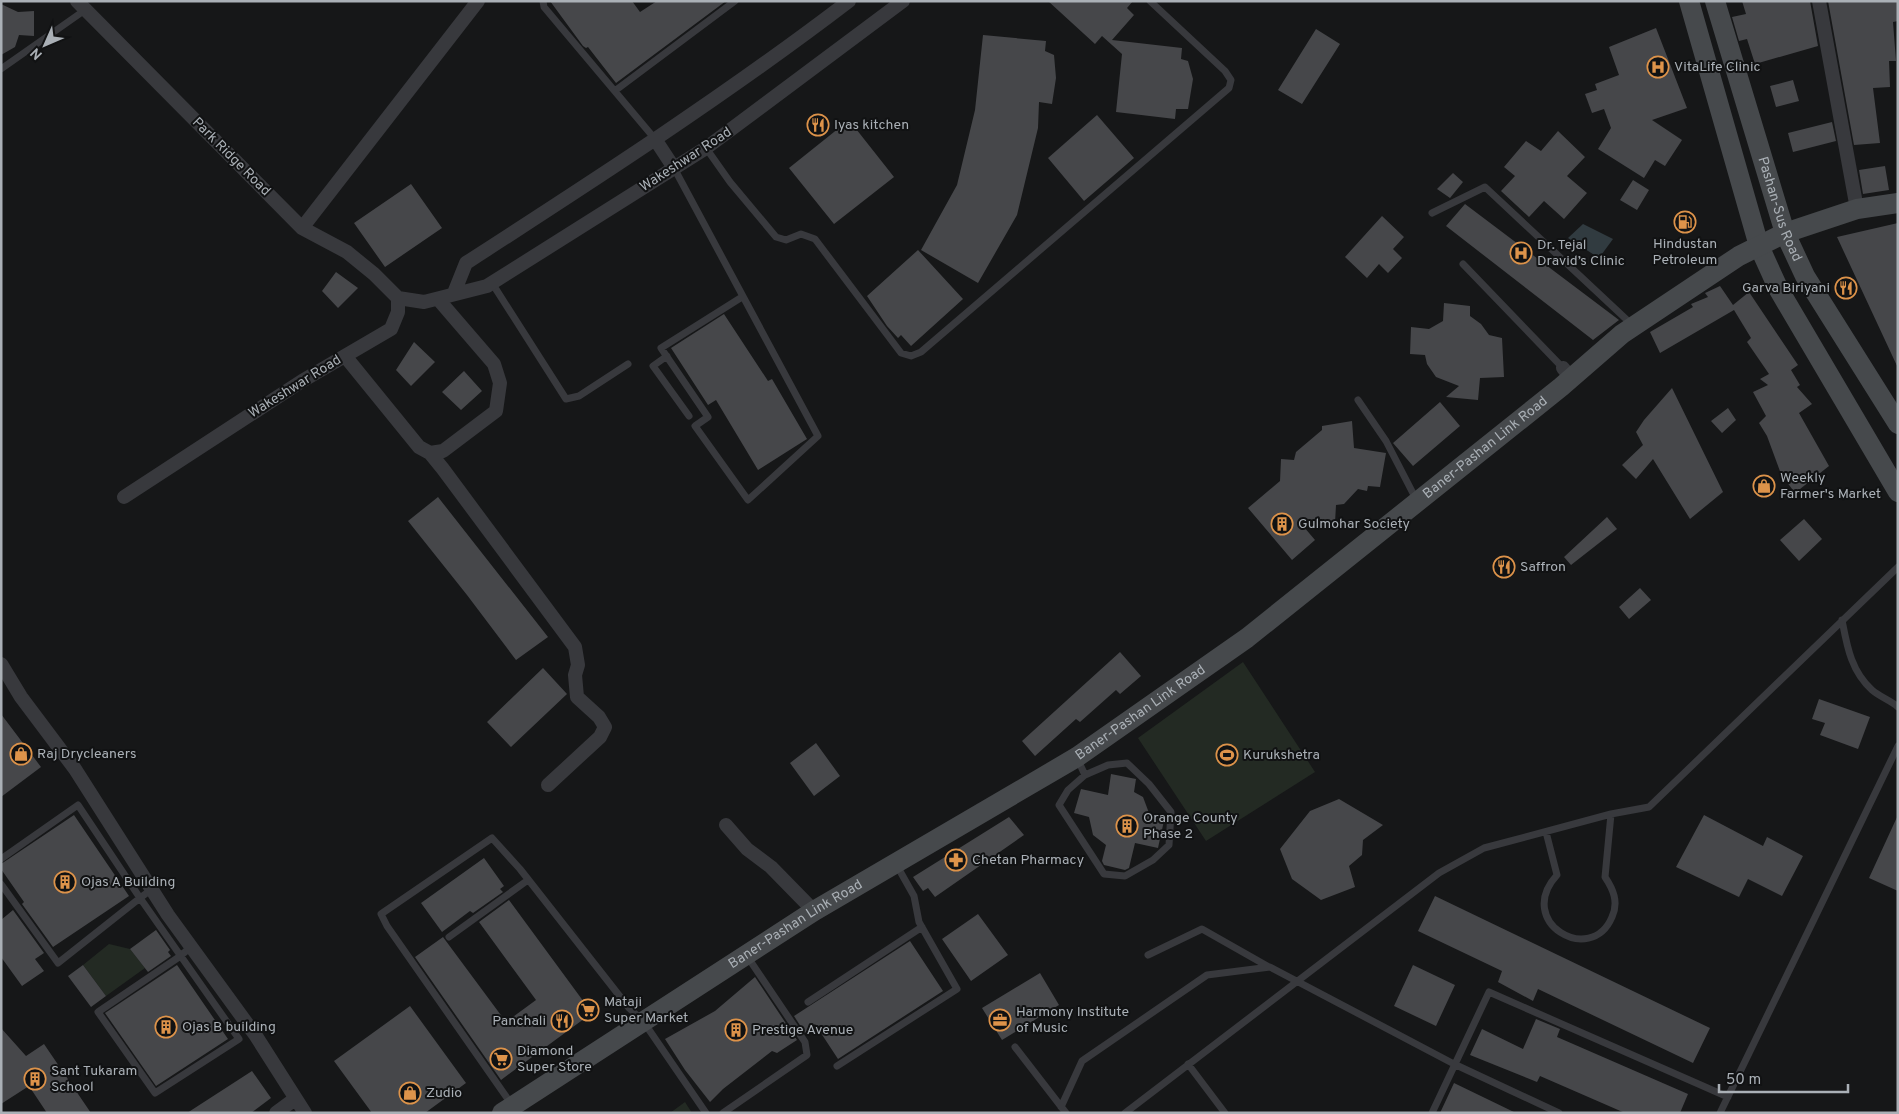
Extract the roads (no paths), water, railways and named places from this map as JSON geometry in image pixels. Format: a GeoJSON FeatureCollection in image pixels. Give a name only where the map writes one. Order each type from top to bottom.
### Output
{"type":"FeatureCollection","features":[{"type":"Feature","properties":{"kind":"street"},"geometry":{"type":"LineString","coordinates":[[454,293],[466,264],[655,140],[783,51],[849,1]]}},
{"type":"Feature","properties":{"kind":"street","name":"Wakeshwar Road"},"geometry":{"type":"LineString","coordinates":[[124,497],[302,381],[391,329],[398,312],[398,298],[424,302],[438,300],[454,293],[492,283],[706,148],[903,1]]}},
{"type":"Feature","properties":{"kind":"street","name":"Pashan-Sus Road"},"geometry":{"type":"LineString","coordinates":[[1689,1],[1759,246],[1780,290],[1898,492]]}},
{"type":"Feature","properties":{"kind":"street","name":"Pashan-Sus Road"},"geometry":{"type":"LineString","coordinates":[[1715,1],[1785,233],[1805,276],[1898,424]]}},
{"type":"Feature","properties":{"kind":"street"},"geometry":{"type":"LineString","coordinates":[[1819,1],[1857,209]]}},
{"type":"Feature","properties":{"kind":"street"},"geometry":{"type":"LineString","coordinates":[[302,228],[476,3]]}},
{"type":"Feature","properties":{"kind":"street","name":"Park Ridge Road"},"geometry":{"type":"LineString","coordinates":[[81,6],[302,228],[346,252],[374,274],[398,298]]}},
{"type":"Feature","properties":{"kind":"street"},"geometry":{"type":"LineString","coordinates":[[655,140],[674,168]]}},
{"type":"Feature","properties":{"kind":"street","name":"Baner-Pashan Link Road"},"geometry":{"type":"LineString","coordinates":[[511,1110],[746,953],[895,863],[1077,757],[1248,638],[1418,501],[1567,373],[1629,323],[1739,256],[1785,233],[1857,209],[1898,203]]}},
{"type":"Feature","properties":{"kind":"street"},"geometry":{"type":"LineString","coordinates":[[430,453],[443,451],[496,411],[500,383],[494,364],[438,300]]}},
{"type":"Feature","properties":{"kind":"street"},"geometry":{"type":"LineString","coordinates":[[345,356],[419,447],[430,453],[575,647],[578,665],[574,675],[577,697],[599,717],[606,727],[600,737],[548,785]]}},
{"type":"Feature","properties":{"kind":"street"},"geometry":{"type":"LineString","coordinates":[[1,664],[21,697],[91,794],[152,889],[256,1036],[305,1113]]}},
{"type":"Feature","properties":{"kind":"street"},"geometry":{"type":"LineString","coordinates":[[726,824],[747,849],[771,867],[814,911]]}},
{"type":"Feature","properties":{"kind":"street"},"geometry":{"type":"LineString","coordinates":[[276,1113],[295,1099]]}},
{"type":"Feature","properties":{"kind":"lane"},"geometry":{"type":"LineString","coordinates":[[543,1],[544,7],[616,90],[655,140]]}},
{"type":"Feature","properties":{"kind":"lane"},"geometry":{"type":"LineString","coordinates":[[616,90],[735,1]]}},
{"type":"Feature","properties":{"kind":"lane"},"geometry":{"type":"LineString","coordinates":[[706,148],[730,182],[776,236],[786,240],[801,234],[814,239],[900,352],[911,356],[921,352],[1230,88],[1231,80],[1225,71],[1150,1]]}},
{"type":"Feature","properties":{"kind":"lane"},"geometry":{"type":"LineString","coordinates":[[1,69],[81,6]]}},
{"type":"Feature","properties":{"kind":"lane"},"geometry":{"type":"LineString","coordinates":[[674,168],[818,436],[748,500],[695,426],[708,417],[662,348],[742,297]]}},
{"type":"Feature","properties":{"kind":"lane"},"geometry":{"type":"LineString","coordinates":[[1432,213],[1485,187],[1629,323]]}},
{"type":"Feature","properties":{"kind":"lane"},"geometry":{"type":"LineString","coordinates":[[1463,264],[1567,373]]}},
{"type":"Feature","properties":{"kind":"lane"},"geometry":{"type":"LineString","coordinates":[[492,283],[566,399],[578,396],[628,364]]}},
{"type":"Feature","properties":{"kind":"lane"},"geometry":{"type":"LineString","coordinates":[[667,356],[653,366],[689,416]]}},
{"type":"Feature","properties":{"kind":"lane"},"geometry":{"type":"LineString","coordinates":[[1358,400],[1386,441],[1418,501]]}},
{"type":"Feature","properties":{"kind":"lane"},"geometry":{"type":"LineString","coordinates":[[1125,1113],[1439,873],[1484,848],[1611,814],[1649,807],[1898,566]]}},
{"type":"Feature","properties":{"kind":"lane"},"geometry":{"type":"LineString","coordinates":[[1842,620],[1848,652],[1857,673],[1874,692],[1898,707]]}},
{"type":"Feature","properties":{"kind":"lane"},"geometry":{"type":"LineString","coordinates":[[1720,1113],[1898,746]]}},
{"type":"Feature","properties":{"kind":"lane"},"geometry":{"type":"LineString","coordinates":[[1077,757],[1085,775]]}},
{"type":"Feature","properties":{"kind":"lane"},"geometry":{"type":"LineString","coordinates":[[1127,763],[1149,784],[1171,812],[1168,845],[1153,860],[1125,876],[1104,874],[1059,805],[1068,790],[1085,775],[1108,764],[1127,763]]}},
{"type":"Feature","properties":{"kind":"lane"},"geometry":{"type":"LineString","coordinates":[[1,859],[91,794]]}},
{"type":"Feature","properties":{"kind":"lane"},"geometry":{"type":"LineString","coordinates":[[78,805],[179,956],[239,1039],[155,1093],[98,1012],[179,956],[192,947]]}},
{"type":"Feature","properties":{"kind":"lane"},"geometry":{"type":"LineString","coordinates":[[1546,832],[1557,875],[1549,884],[1544,895],[1544,908],[1547,920],[1555,930],[1565,936],[1578,939],[1590,938],[1605,928],[1614,912],[1615,900],[1612,888],[1605,877],[1611,814]]}},
{"type":"Feature","properties":{"kind":"lane"},"geometry":{"type":"LineString","coordinates":[[511,1110],[387,926],[381,914],[492,838],[528,880],[629,1008],[643,1021],[706,1113]]}},
{"type":"Feature","properties":{"kind":"lane"},"geometry":{"type":"LineString","coordinates":[[837,1066],[957,989],[922,927],[914,896],[895,863]]}},
{"type":"Feature","properties":{"kind":"lane"},"geometry":{"type":"LineString","coordinates":[[449,937],[528,880]]}},
{"type":"Feature","properties":{"kind":"lane"},"geometry":{"type":"LineString","coordinates":[[1,884],[58,963],[152,889]]}},
{"type":"Feature","properties":{"kind":"lane"},"geometry":{"type":"LineString","coordinates":[[808,1002],[922,927]]}},
{"type":"Feature","properties":{"kind":"lane"},"geometry":{"type":"LineString","coordinates":[[1148,955],[1202,929],[1296,982],[1454,1064],[1559,1113]]}},
{"type":"Feature","properties":{"kind":"lane"},"geometry":{"type":"LineString","coordinates":[[723,1113],[807,1056],[805,1042],[746,953]]}},
{"type":"Feature","properties":{"kind":"lane"},"geometry":{"type":"LineString","coordinates":[[1064,1110],[1082,1061],[1207,975],[1270,967]]}},
{"type":"Feature","properties":{"kind":"lane"},"geometry":{"type":"LineString","coordinates":[[1432,1113],[1488,992],[1728,1097]]}},
{"type":"Feature","properties":{"kind":"lane"},"geometry":{"type":"LineString","coordinates":[[1015,1047],[1064,1110]]}},
{"type":"Feature","properties":{"kind":"lane"},"geometry":{"type":"LineString","coordinates":[[1188,1064],[1225,1113]]}},
{"type":"Feature","properties":{"kind":"place","name":"VitaLife Clinic"},"geometry":{"type":"Point","coordinates":[1658,67]}},
{"type":"Feature","properties":{"kind":"place","name":"Iyas kitchen"},"geometry":{"type":"Point","coordinates":[818,125]}},
{"type":"Feature","properties":{"kind":"place","name":"Hindustan Petroleum"},"geometry":{"type":"Point","coordinates":[1685,222]}},
{"type":"Feature","properties":{"kind":"place","name":"Dr. Tejal Dravid’s Clinic"},"geometry":{"type":"Point","coordinates":[1521,253]}},
{"type":"Feature","properties":{"kind":"place","name":"Garva Biriyani"},"geometry":{"type":"Point","coordinates":[1846,288]}},
{"type":"Feature","properties":{"kind":"place","name":"Weekly Farmer's Market"},"geometry":{"type":"Point","coordinates":[1764,486]}},
{"type":"Feature","properties":{"kind":"place","name":"Gulmohar Society"},"geometry":{"type":"Point","coordinates":[1282,524]}},
{"type":"Feature","properties":{"kind":"place","name":"Saffron"},"geometry":{"type":"Point","coordinates":[1504,567]}},
{"type":"Feature","properties":{"kind":"place","name":"Raj Drycleaners"},"geometry":{"type":"Point","coordinates":[21,754]}},
{"type":"Feature","properties":{"kind":"place","name":"Kurukshetra"},"geometry":{"type":"Point","coordinates":[1227,755]}},
{"type":"Feature","properties":{"kind":"place","name":"Orange County Phase 2"},"geometry":{"type":"Point","coordinates":[1127,826]}},
{"type":"Feature","properties":{"kind":"place","name":"Chetan Pharmacy"},"geometry":{"type":"Point","coordinates":[956,860]}},
{"type":"Feature","properties":{"kind":"place","name":"Ojas A Building"},"geometry":{"type":"Point","coordinates":[65,882]}},
{"type":"Feature","properties":{"kind":"place","name":"Mataji Super Market"},"geometry":{"type":"Point","coordinates":[588,1010]}},
{"type":"Feature","properties":{"kind":"place","name":"Harmony Institute of Music"},"geometry":{"type":"Point","coordinates":[1000,1020]}},
{"type":"Feature","properties":{"kind":"place","name":"Panchali"},"geometry":{"type":"Point","coordinates":[562,1021]}},
{"type":"Feature","properties":{"kind":"place","name":"Ojas B building"},"geometry":{"type":"Point","coordinates":[166,1027]}},
{"type":"Feature","properties":{"kind":"place","name":"Prestige Avenue"},"geometry":{"type":"Point","coordinates":[736,1030]}},
{"type":"Feature","properties":{"kind":"place","name":"Diamond Super Store"},"geometry":{"type":"Point","coordinates":[501,1059]}},
{"type":"Feature","properties":{"kind":"place","name":"Sant Tukaram School"},"geometry":{"type":"Point","coordinates":[35,1079]}},
{"type":"Feature","properties":{"kind":"place","name":"Zudio"},"geometry":{"type":"Point","coordinates":[410,1093]}}]}
